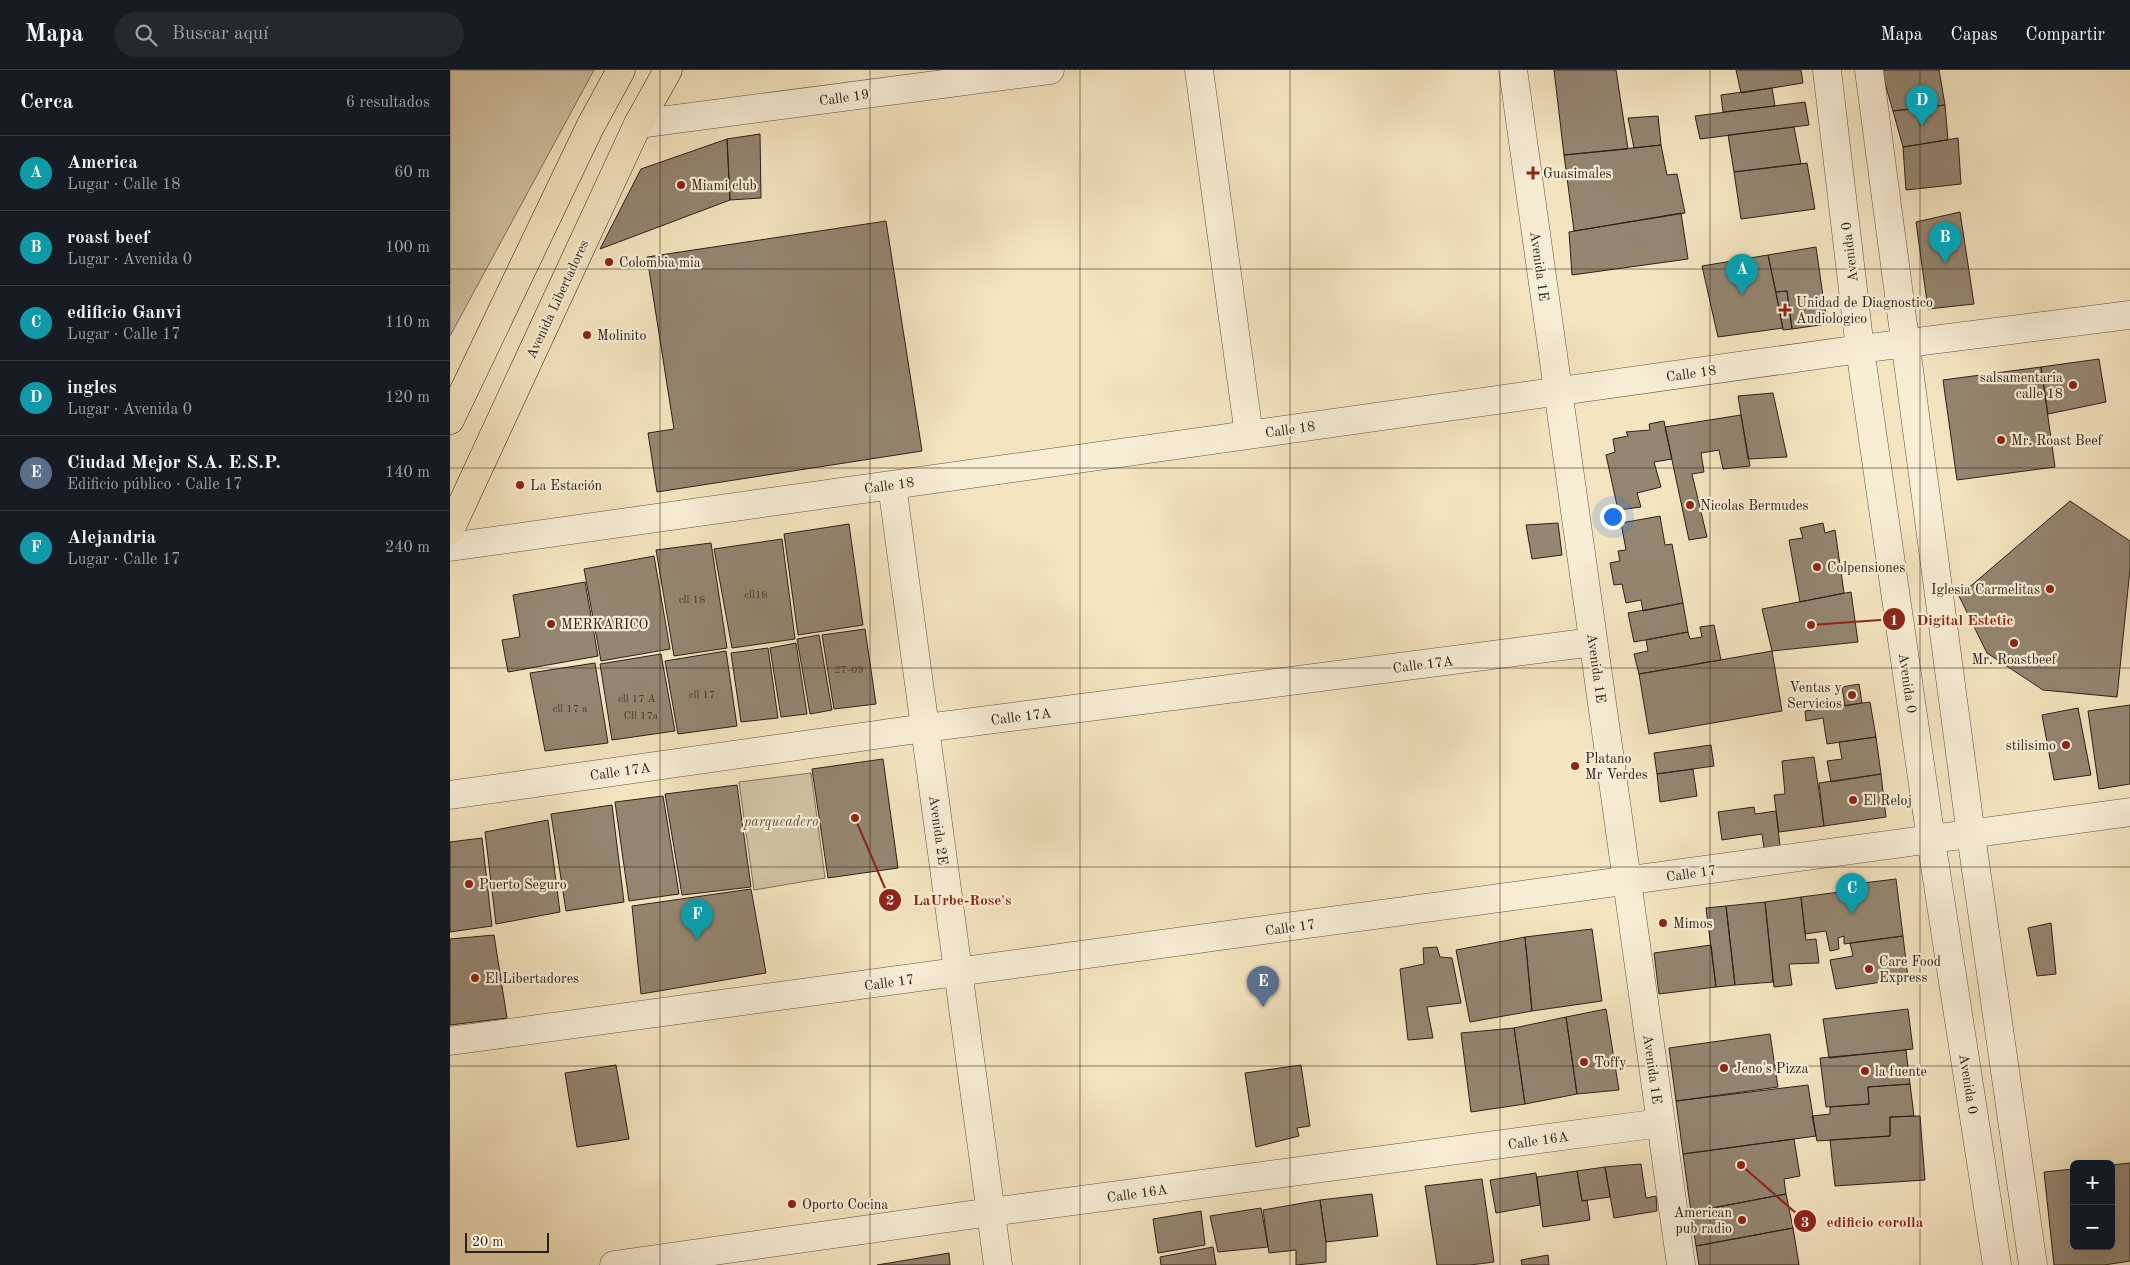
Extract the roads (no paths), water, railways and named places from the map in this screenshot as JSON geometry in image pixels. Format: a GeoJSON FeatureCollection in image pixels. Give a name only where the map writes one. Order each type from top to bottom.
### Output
{"type":"FeatureCollection","features":[{"type":"Feature","properties":{"kind":"main road"},"geometry":{"type":"LineString","coordinates":[[450,420],[590,127],[621,70]]}},
{"type":"Feature","properties":{"kind":"main road","name":"Avenida Libertadores"},"geometry":{"type":"LineString","coordinates":[[450,530],[638,124],[668,70]]}},
{"type":"Feature","properties":{"kind":"street","name":"Calle 19"},"geometry":{"type":"LineString","coordinates":[[638,124],[1050,70]]}},
{"type":"Feature","properties":{"kind":"street"},"geometry":{"type":"LineString","coordinates":[[1199,70],[1249,435]]}},
{"type":"Feature","properties":{"kind":"street","name":"Avenida 1E"},"geometry":{"type":"LineString","coordinates":[[1513,70],[1681,1265]]}},
{"type":"Feature","properties":{"kind":"street","name":"Avenida 0"},"geometry":{"type":"LineString","coordinates":[[1827,70],[1860,350],[1930,840],[1997,1265]]}},
{"type":"Feature","properties":{"kind":"street"},"geometry":{"type":"LineString","coordinates":[[1869,70],[1971,835],[2033,1265]]}},
{"type":"Feature","properties":{"kind":"street","name":"Calle 18"},"geometry":{"type":"LineString","coordinates":[[450,547],[1860,350],[2130,315]]}},
{"type":"Feature","properties":{"kind":"street","name":"Avenida 2E"},"geometry":{"type":"LineString","coordinates":[[892,485],[998,1265]]}},
{"type":"Feature","properties":{"kind":"street","name":"Calle 17A"},"geometry":{"type":"LineString","coordinates":[[450,796],[925,728],[1593,642]]}},
{"type":"Feature","properties":{"kind":"street","name":"Calle 17"},"geometry":{"type":"LineString","coordinates":[[450,1041],[2130,812]]}},
{"type":"Feature","properties":{"kind":"street","name":"Calle 16A"},"geometry":{"type":"LineString","coordinates":[[614,1265],[991,1212],[1661,1123]]}},
{"type":"Feature","properties":{"kind":"place","name":"ingles"},"geometry":{"type":"Point","coordinates":[1922,126]}},
{"type":"Feature","properties":{"kind":"place","name":"Guasimales"},"geometry":{"type":"Point","coordinates":[1533,173]}},
{"type":"Feature","properties":{"kind":"place","name":"Miami club"},"geometry":{"type":"Point","coordinates":[681,185]}},
{"type":"Feature","properties":{"kind":"place","name":"Colombia mia"},"geometry":{"type":"Point","coordinates":[609,262]}},
{"type":"Feature","properties":{"kind":"place","name":"roast beef"},"geometry":{"type":"Point","coordinates":[1945,263]}},
{"type":"Feature","properties":{"kind":"place","name":"America"},"geometry":{"type":"Point","coordinates":[1742,295]}},
{"type":"Feature","properties":{"kind":"place","name":"Unidad de Diagnostico Audiologico"},"geometry":{"type":"Point","coordinates":[1785,310]}},
{"type":"Feature","properties":{"kind":"place","name":"Molinito"},"geometry":{"type":"Point","coordinates":[587,335]}},
{"type":"Feature","properties":{"kind":"place","name":"salsamentaria calle 18"},"geometry":{"type":"Point","coordinates":[2073,385]}},
{"type":"Feature","properties":{"kind":"place","name":"Mr. Roast Beef"},"geometry":{"type":"Point","coordinates":[2001,440]}},
{"type":"Feature","properties":{"kind":"place","name":"La Estación"},"geometry":{"type":"Point","coordinates":[520,485]}},
{"type":"Feature","properties":{"kind":"place","name":"Nicolas Bermudes"},"geometry":{"type":"Point","coordinates":[1690,505]}},
{"type":"Feature","properties":{"kind":"place","name":"Colpensiones"},"geometry":{"type":"Point","coordinates":[1817,567]}},
{"type":"Feature","properties":{"kind":"place","name":"Iglesia Carmelitas"},"geometry":{"type":"Point","coordinates":[2050,589]}},
{"type":"Feature","properties":{"kind":"place","name":"MERKARICO"},"geometry":{"type":"Point","coordinates":[551,624]}},
{"type":"Feature","properties":{"kind":"place","name":"Digital Estetic"},"geometry":{"type":"Point","coordinates":[1811,625]}},
{"type":"Feature","properties":{"kind":"place","name":"Mr. Roastbeef"},"geometry":{"type":"Point","coordinates":[2014,643]}},
{"type":"Feature","properties":{"kind":"place","name":"Ventas y Servicios"},"geometry":{"type":"Point","coordinates":[1852,695]}},
{"type":"Feature","properties":{"kind":"place","name":"stilisimo"},"geometry":{"type":"Point","coordinates":[2066,745]}},
{"type":"Feature","properties":{"kind":"place","name":"Platano Mr Verdes"},"geometry":{"type":"Point","coordinates":[1575,766]}},
{"type":"Feature","properties":{"kind":"place","name":"El Reloj"},"geometry":{"type":"Point","coordinates":[1853,800]}},
{"type":"Feature","properties":{"kind":"place","name":"LaUrbe-Rose's"},"geometry":{"type":"Point","coordinates":[855,818]}},
{"type":"Feature","properties":{"kind":"place","name":"Puerto Seguro"},"geometry":{"type":"Point","coordinates":[469,884]}},
{"type":"Feature","properties":{"kind":"place","name":"edificio Ganvi"},"geometry":{"type":"Point","coordinates":[1852,914]}},
{"type":"Feature","properties":{"kind":"place","name":"Mimos"},"geometry":{"type":"Point","coordinates":[1663,923]}},
{"type":"Feature","properties":{"kind":"place","name":"Alejandria"},"geometry":{"type":"Point","coordinates":[697,940]}},
{"type":"Feature","properties":{"kind":"place","name":"Care Food Express"},"geometry":{"type":"Point","coordinates":[1869,969]}},
{"type":"Feature","properties":{"kind":"place","name":"El Libertadores"},"geometry":{"type":"Point","coordinates":[475,978]}},
{"type":"Feature","properties":{"kind":"place","name":"Ciudad Mejor S.A. E.S.P."},"geometry":{"type":"Point","coordinates":[1263,1007]}},
{"type":"Feature","properties":{"kind":"place","name":"Toffy"},"geometry":{"type":"Point","coordinates":[1584,1062]}},
{"type":"Feature","properties":{"kind":"place","name":"Jeno's Pizza"},"geometry":{"type":"Point","coordinates":[1724,1068]}},
{"type":"Feature","properties":{"kind":"place","name":"la fuente"},"geometry":{"type":"Point","coordinates":[1865,1071]}},
{"type":"Feature","properties":{"kind":"place","name":"edificio corolla"},"geometry":{"type":"Point","coordinates":[1741,1165]}},
{"type":"Feature","properties":{"kind":"place","name":"Oporto Cocina"},"geometry":{"type":"Point","coordinates":[792,1204]}},
{"type":"Feature","properties":{"kind":"place","name":"American pub radio"},"geometry":{"type":"Point","coordinates":[1742,1220]}},
{"type":"Feature","properties":{"kind":"park label","name":"parqueadero"},"geometry":{"type":"Point","coordinates":[781,821]}}]}
